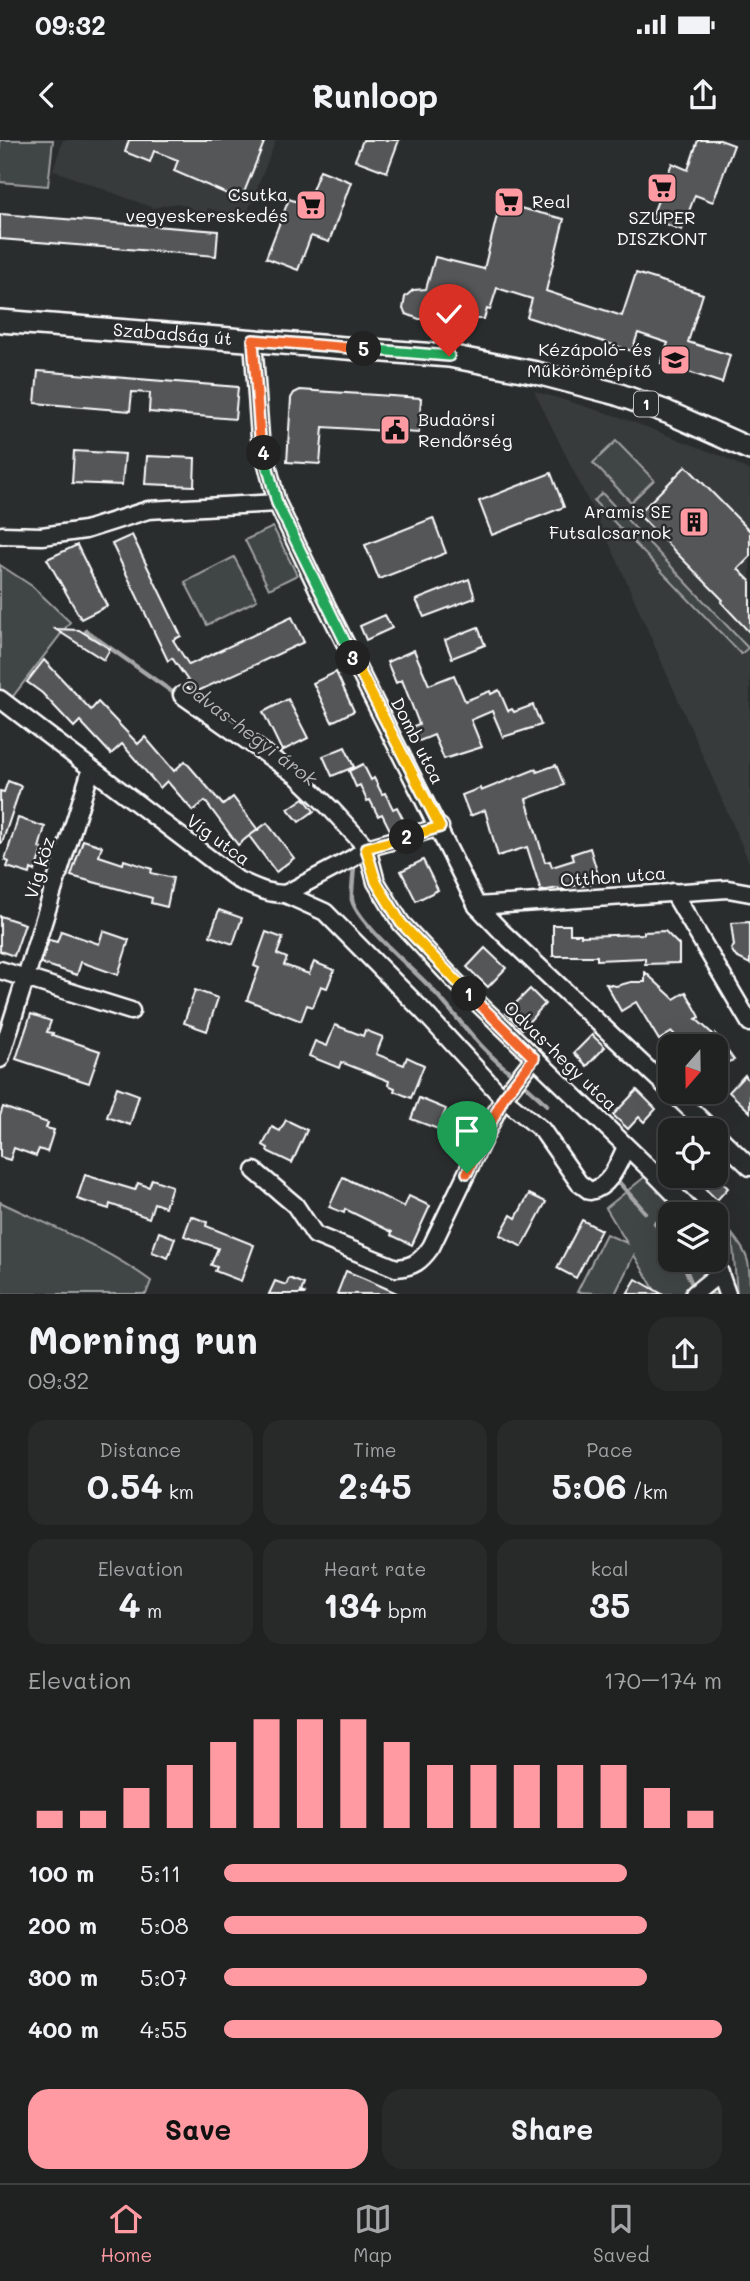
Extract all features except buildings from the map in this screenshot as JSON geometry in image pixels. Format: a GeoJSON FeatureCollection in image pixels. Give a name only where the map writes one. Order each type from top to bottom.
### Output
{"type":"FeatureCollection","features":[{"type":"Feature","properties":{"kind":"main road","name":"Szabadság út"},"geometry":{"type":"LineString","coordinates":[[0,320],[449,356],[537,373],[648,404],[750,449]]}},
{"type":"Feature","properties":{"kind":"street","name":"Domb utca"},"geometry":{"type":"LineString","coordinates":[[253,340],[260,437],[277,503],[318,591],[440,827],[477,905],[502,932],[658,1079]]}},
{"type":"Feature","properties":{"kind":"street"},"geometry":{"type":"LineString","coordinates":[[2,535],[43,536],[85,530],[148,510],[277,503]]}},
{"type":"Feature","properties":{"kind":"street"},"geometry":{"type":"LineString","coordinates":[[182,695],[297,776],[366,848]]}},
{"type":"Feature","properties":{"kind":"street","name":"Víg utca"},"geometry":{"type":"LineString","coordinates":[[0,699],[239,880],[257,889],[285,894],[325,912],[421,1009],[503,1098],[542,1130],[579,1183],[590,1191],[598,1189],[612,1175],[626,1147]]}},
{"type":"Feature","properties":{"kind":"street","name":"Víg köz"},"geometry":{"type":"LineString","coordinates":[[0,1059],[91,770]]}},
{"type":"Feature","properties":{"kind":"street"},"geometry":{"type":"LineString","coordinates":[[285,894],[353,858],[366,848],[440,827]]}},
{"type":"Feature","properties":{"kind":"street","name":"Odvas-hegy utca"},"geometry":{"type":"LineString","coordinates":[[366,848],[376,882],[401,923],[454,980],[682,1202]]}},
{"type":"Feature","properties":{"kind":"street","name":"Otthon utca"},"geometry":{"type":"LineString","coordinates":[[477,905],[728,889],[750,893]]}},
{"type":"Feature","properties":{"kind":"street"},"geometry":{"type":"LineString","coordinates":[[673,892],[750,1023]]}},
{"type":"Feature","properties":{"kind":"street"},"geometry":{"type":"LineString","coordinates":[[0,970],[131,1011]]}},
{"type":"Feature","properties":{"kind":"street"},"geometry":{"type":"LineString","coordinates":[[255,1171],[295,1205],[315,1235],[396,1268],[411,1267],[421,1261],[431,1247],[503,1098],[534,1058]]}},
{"type":"Feature","properties":{"kind":"street","name":"Domb utca"},"geometry":{"type":"LineString","coordinates":[[685,1104],[699,1118]]}},
{"type":"Feature","properties":{"kind":"street","name":"Domb utca"},"geometry":{"type":"LineString","coordinates":[[728,1146],[750,1167]]}},
{"type":"Feature","properties":{"kind":"street"},"geometry":{"type":"LineString","coordinates":[[694,1294],[713,1272]]}},
{"type":"Feature","properties":{"kind":"street"},"geometry":{"type":"LineString","coordinates":[[720,1272],[727,1294]]}},
{"type":"Feature","properties":{"kind":"shaded area"},"geometry":{"type":"Polygon","coordinates":[[[0,140],[53,140],[48,186],[0,182],[0,140]]]}},
{"type":"Feature","properties":{"kind":"shaded area"},"geometry":{"type":"Polygon","coordinates":[[[63,140],[276,140],[244,221],[208,208],[206,214],[177,203],[153,208],[53,170],[63,140]]]}},
{"type":"Feature","properties":{"kind":"shaded area"},"geometry":{"type":"Polygon","coordinates":[[[534,391],[620,417],[724,457],[750,471],[750,864],[614,553],[534,391]]]}},
{"type":"Feature","properties":{"kind":"shaded area"},"geometry":{"type":"Polygon","coordinates":[[[616,441],[654,480],[631,502],[593,463],[616,441]]]}},
{"type":"Feature","properties":{"kind":"shaded area"},"geometry":{"type":"Polygon","coordinates":[[[602,493],[748,648],[741,654],[594,501],[602,493]]]}},
{"type":"Feature","properties":{"kind":"shaded area"},"geometry":{"type":"Polygon","coordinates":[[[273,527],[297,575],[269,589],[245,540],[273,527]]]}},
{"type":"Feature","properties":{"kind":"shaded area"},"geometry":{"type":"Polygon","coordinates":[[[234,557],[257,600],[207,625],[185,582],[234,557]]]}},
{"type":"Feature","properties":{"kind":"shaded area"},"geometry":{"type":"Polygon","coordinates":[[[0,565],[32,586],[70,622],[7,704],[0,699],[0,565]]]}},
{"type":"Feature","properties":{"kind":"shaded area"},"geometry":{"type":"Polygon","coordinates":[[[652,1171],[658,1177],[658,1188],[669,1188],[682,1202],[658,1202],[658,1272],[719,1272],[727,1294],[657,1294],[634,1255],[615,1294],[577,1292],[606,1234],[627,1243],[606,1208],[652,1171]]]}},
{"type":"Feature","properties":{"kind":"shaded area"},"geometry":{"type":"Polygon","coordinates":[[[0,1202],[78,1238],[133,1269],[151,1281],[146,1294],[0,1294],[0,1202]]]}},
{"type":"Feature","properties":{"kind":"shaded area"},"geometry":{"type":"Polygon","coordinates":[[[732,1234],[748,1261],[750,1294],[737,1294],[732,1234]]]}},
{"type":"Feature","properties":{"kind":"waterway","name":"Odvas-hegyi árok"},"geometry":{"type":"LineString","coordinates":[[86,631],[178,696]]}},
{"type":"Feature","properties":{"kind":"waterway","name":"Odvas-hegyi árok"},"geometry":{"type":"LineString","coordinates":[[354,863],[352,900],[364,921],[428,985],[477,1042],[510,1072]]}},
{"type":"Feature","properties":{"kind":"waterway","name":"Odvas-hegyi árok"},"geometry":{"type":"LineString","coordinates":[[522,1082],[547,1105]]}},
{"type":"Feature","properties":{"kind":"waterway","name":"Odvas-hegyi árok"},"geometry":{"type":"LineString","coordinates":[[616,1179],[645,1212]]}},
{"type":"Feature","properties":{"kind":"waterway","name":"Odvas-hegyi árok"},"geometry":{"type":"LineString","coordinates":[[655,1223],[658,1227]]}},
{"type":"Feature","properties":{"kind":"waterway","name":"Odvas-hegyi árok"},"geometry":{"type":"LineString","coordinates":[[687,1272],[691,1282]]}},
{"type":"Feature","properties":{"kind":"place","name":"SZUPER DISZKONT"},"geometry":{"type":"Point","coordinates":[662,188]}},
{"type":"Feature","properties":{"kind":"place","name":"Real"},"geometry":{"type":"Point","coordinates":[509,202]}},
{"type":"Feature","properties":{"kind":"place","name":"Csutka vegyeskereskedés"},"geometry":{"type":"Point","coordinates":[311,205]}},
{"type":"Feature","properties":{"kind":"place","name":"Kézápoló- és Műkörömépítő"},"geometry":{"type":"Point","coordinates":[675,360]}},
{"type":"Feature","properties":{"kind":"place","name":"Budaörsi Rendőrség"},"geometry":{"type":"Point","coordinates":[395,430]}},
{"type":"Feature","properties":{"kind":"place","name":"Aramis SE Futsalcsarnok"},"geometry":{"type":"Point","coordinates":[694,522]}},
{"type":"Feature","properties":{"kind":"route"},"geometry":{"type":"LineString","coordinates":[[449,356],[253,340],[260,437],[277,503],[318,591],[440,827],[366,848],[376,882],[401,923],[454,980],[534,1058],[503,1098],[467,1173]]}}]}
